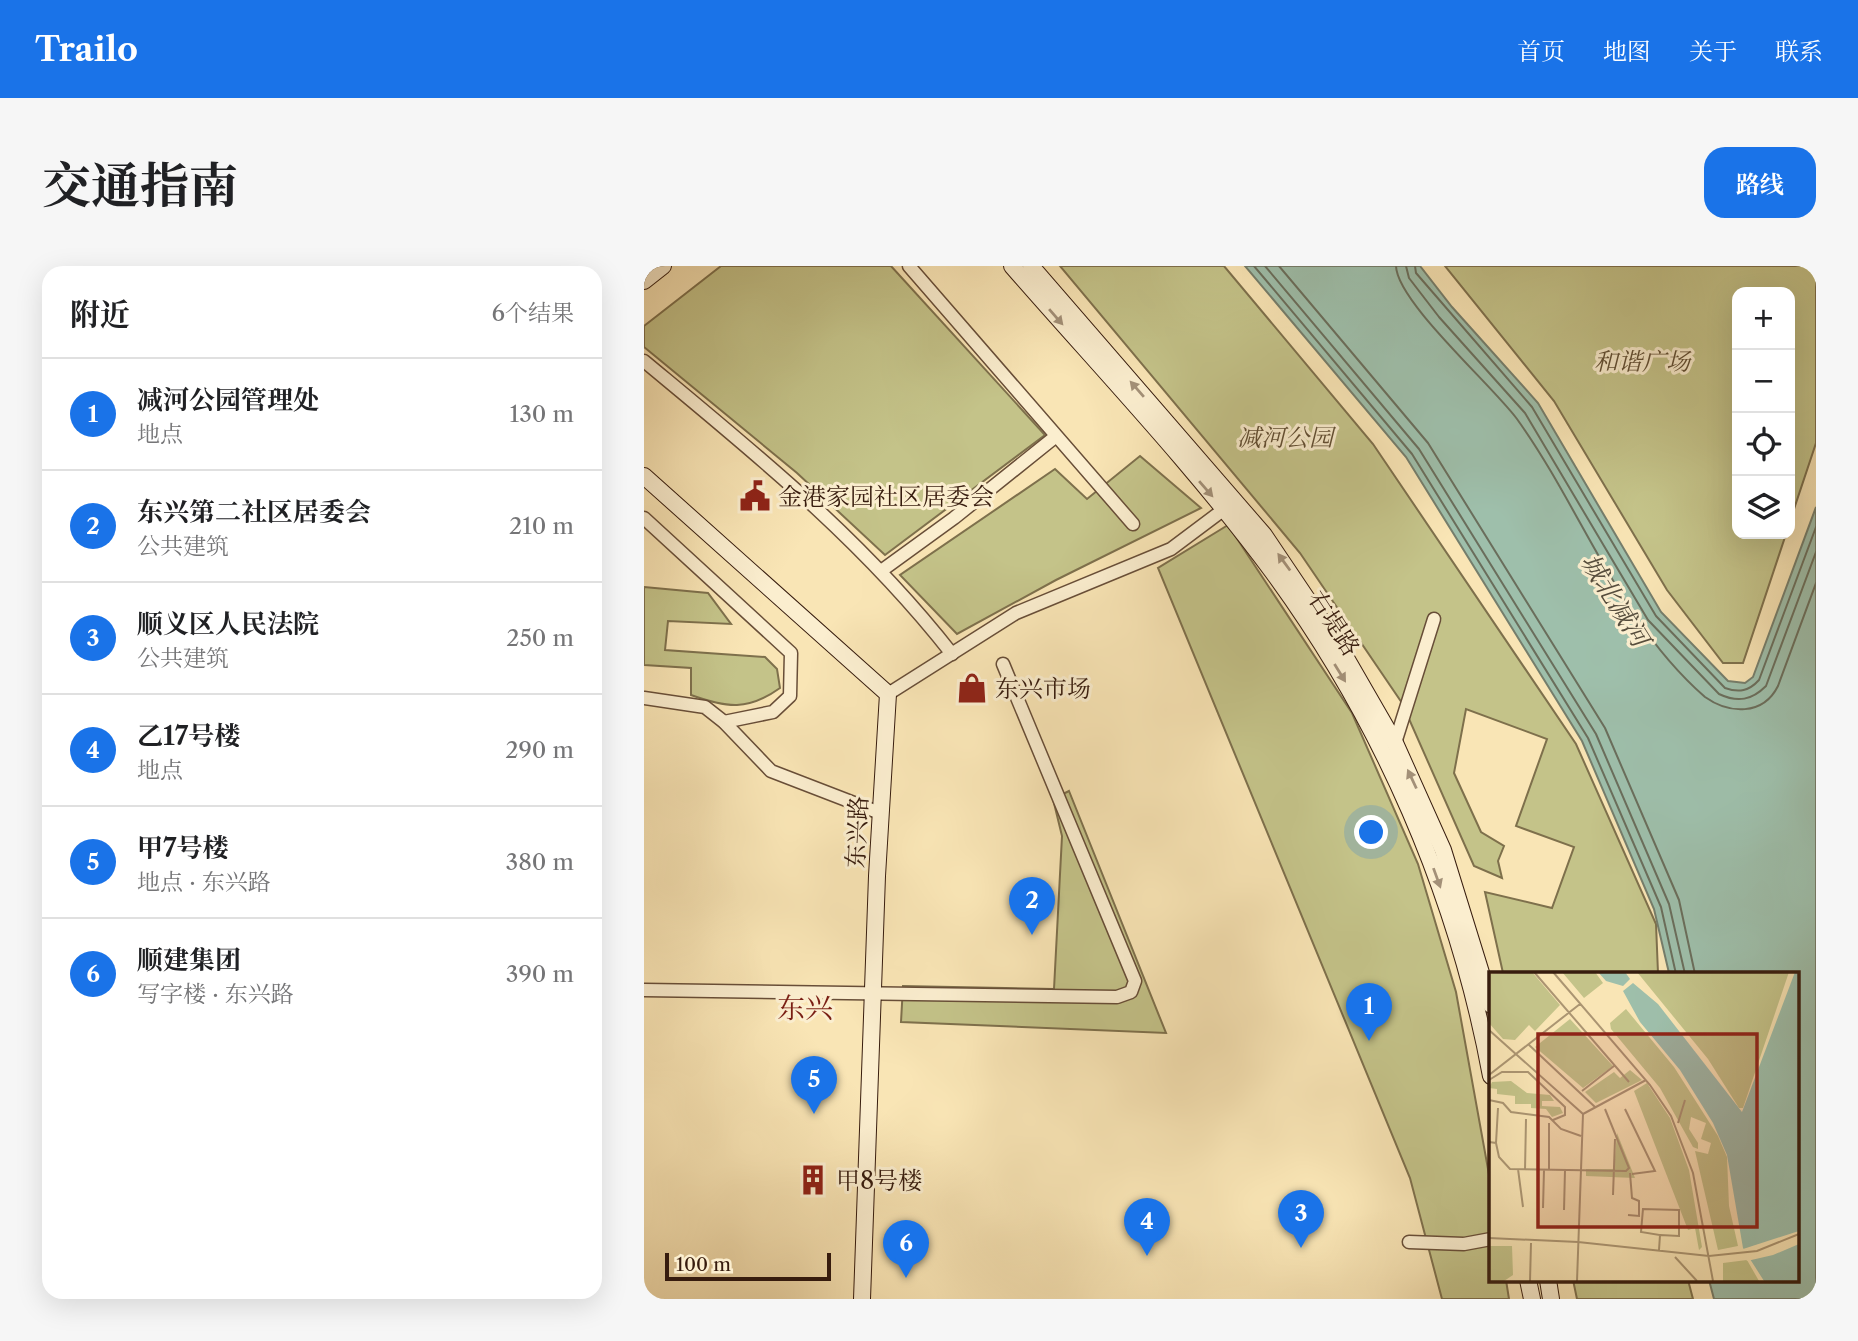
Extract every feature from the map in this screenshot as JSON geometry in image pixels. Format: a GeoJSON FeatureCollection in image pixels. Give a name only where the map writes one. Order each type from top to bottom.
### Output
{"type":"FeatureCollection","features":[{"type":"Feature","properties":{"kind":"main road"},"geometry":{"type":"LineString","coordinates":[[644,281],[663,266]]}},
{"type":"Feature","properties":{"kind":"main road","name":"右堤路"},"geometry":{"type":"LineString","coordinates":[[1012,266],[1223,510],[1274,574],[1357,701],[1406,801],[1462,954],[1489,1072]]}},
{"type":"Feature","properties":{"kind":"main road","name":"右堤路"},"geometry":{"type":"LineString","coordinates":[[1031,266],[1264,535],[1342,650],[1395,743],[1443,850],[1489,1002]]}},
{"type":"Feature","properties":{"kind":"main road"},"geometry":{"type":"LineString","coordinates":[[644,476],[888,694]]}},
{"type":"Feature","properties":{"kind":"main road","name":"东兴路"},"geometry":{"type":"LineString","coordinates":[[862,1299],[872,995],[888,694]]}},
{"type":"Feature","properties":{"kind":"street"},"geometry":{"type":"LineString","coordinates":[[909,266],[1133,524]]}},
{"type":"Feature","properties":{"kind":"street"},"geometry":{"type":"LineString","coordinates":[[644,361],[846,533],[952,654]]}},
{"type":"Feature","properties":{"kind":"street"},"geometry":{"type":"LineString","coordinates":[[881,570],[954,518],[1055,436]]}},
{"type":"Feature","properties":{"kind":"street"},"geometry":{"type":"LineString","coordinates":[[888,694],[1016,613],[1171,549],[1223,510]]}},
{"type":"Feature","properties":{"kind":"street"},"geometry":{"type":"LineString","coordinates":[[644,518],[791,653],[790,696],[772,712],[724,722]]}},
{"type":"Feature","properties":{"kind":"street"},"geometry":{"type":"LineString","coordinates":[[1395,743],[1434,619]]}},
{"type":"Feature","properties":{"kind":"street"},"geometry":{"type":"LineString","coordinates":[[644,990],[1117,998],[1131,992],[1135,981],[1003,664]]}},
{"type":"Feature","properties":{"kind":"street"},"geometry":{"type":"LineString","coordinates":[[644,698],[705,707],[724,722],[771,771],[880,813]]}},
{"type":"Feature","properties":{"kind":"street"},"geometry":{"type":"LineString","coordinates":[[1409,1242],[1464,1244],[1489,1239]]}},
{"type":"Feature","properties":{"kind":"green space"},"geometry":{"type":"Polygon","coordinates":[[[721,266],[891,266],[1045,435],[885,555],[797,473],[644,347],[644,326],[721,266]]]}},
{"type":"Feature","properties":{"kind":"green space","name":"减河公园"},"geometry":{"type":"Polygon","coordinates":[[[1060,266],[1224,266],[1373,444],[1576,744],[1656,924],[1658,972],[1503,972],[1485,892],[1552,908],[1574,847],[1516,826],[1547,739],[1466,709],[1454,773],[1481,832],[1504,846],[1498,861],[1502,878],[1474,866],[1402,703],[1300,553],[1060,266]]]}},
{"type":"Feature","properties":{"kind":"green space","name":"和谐广场"},"geometry":{"type":"Polygon","coordinates":[[[1445,266],[1816,266],[1816,443],[1795,506],[1795,287],[1732,287],[1732,539],[1784,539],[1743,663],[1723,663],[1667,590],[1554,401],[1445,266]]]}},
{"type":"Feature","properties":{"kind":"green space"},"geometry":{"type":"Polygon","coordinates":[[[1140,456],[1201,508],[1056,580],[957,634],[900,575],[1055,469],[1087,499],[1140,456]]]}},
{"type":"Feature","properties":{"kind":"green space"},"geometry":{"type":"Polygon","coordinates":[[[1228,525],[1352,713],[1418,864],[1456,992],[1489,1174],[1489,1282],[1506,1282],[1509,1299],[1442,1299],[1410,1178],[1158,568],[1228,525]]]}},
{"type":"Feature","properties":{"kind":"green space"},"geometry":{"type":"Polygon","coordinates":[[[644,587],[708,593],[731,624],[668,621],[665,650],[765,657],[777,669],[780,688],[758,701],[727,705],[691,695],[691,668],[644,665],[644,587]]]}},
{"type":"Feature","properties":{"kind":"green space"},"geometry":{"type":"Polygon","coordinates":[[[1069,791],[1166,1033],[901,1022],[903,986],[1054,989],[1062,836],[1053,799],[1069,791]]]}},
{"type":"Feature","properties":{"kind":"green space"},"geometry":{"type":"Polygon","coordinates":[[[1573,1282],[1689,1282],[1693,1299],[1577,1299],[1573,1282]]]}},
{"type":"Feature","properties":{"kind":"water","name":"城北减河"},"geometry":{"type":"Polygon","coordinates":[[[1245,266],[1420,266],[1452,307],[1538,403],[1661,612],[1728,681],[1745,683],[1753,677],[1816,507],[1816,1299],[1714,1299],[1710,1282],[1798,1282],[1798,972],[1669,972],[1654,909],[1582,741],[1406,457],[1245,266]]]}},
{"type":"Feature","properties":{"kind":"place","name":"金港家园社区居委会"},"geometry":{"type":"Point","coordinates":[755,496]}},
{"type":"Feature","properties":{"kind":"place","name":"东兴市场"},"geometry":{"type":"Point","coordinates":[972,688]}},
{"type":"Feature","properties":{"kind":"place","name":"东兴第二社区居委会"},"geometry":{"type":"Point","coordinates":[1032,935]}},
{"type":"Feature","properties":{"kind":"place","name":"减河公园管理处"},"geometry":{"type":"Point","coordinates":[1369,1041]}},
{"type":"Feature","properties":{"kind":"place","name":"甲7号楼"},"geometry":{"type":"Point","coordinates":[814,1114]}},
{"type":"Feature","properties":{"kind":"place","name":"甲8号楼"},"geometry":{"type":"Point","coordinates":[813,1180]}},
{"type":"Feature","properties":{"kind":"place","name":"顺义区人民法院"},"geometry":{"type":"Point","coordinates":[1301,1248]}},
{"type":"Feature","properties":{"kind":"place","name":"乙17号楼"},"geometry":{"type":"Point","coordinates":[1147,1256]}},
{"type":"Feature","properties":{"kind":"place","name":"顺建集团"},"geometry":{"type":"Point","coordinates":[906,1278]}},
{"type":"Feature","properties":{"kind":"district","name":"东兴"},"geometry":{"type":"Point","coordinates":[805,1008]}}]}
